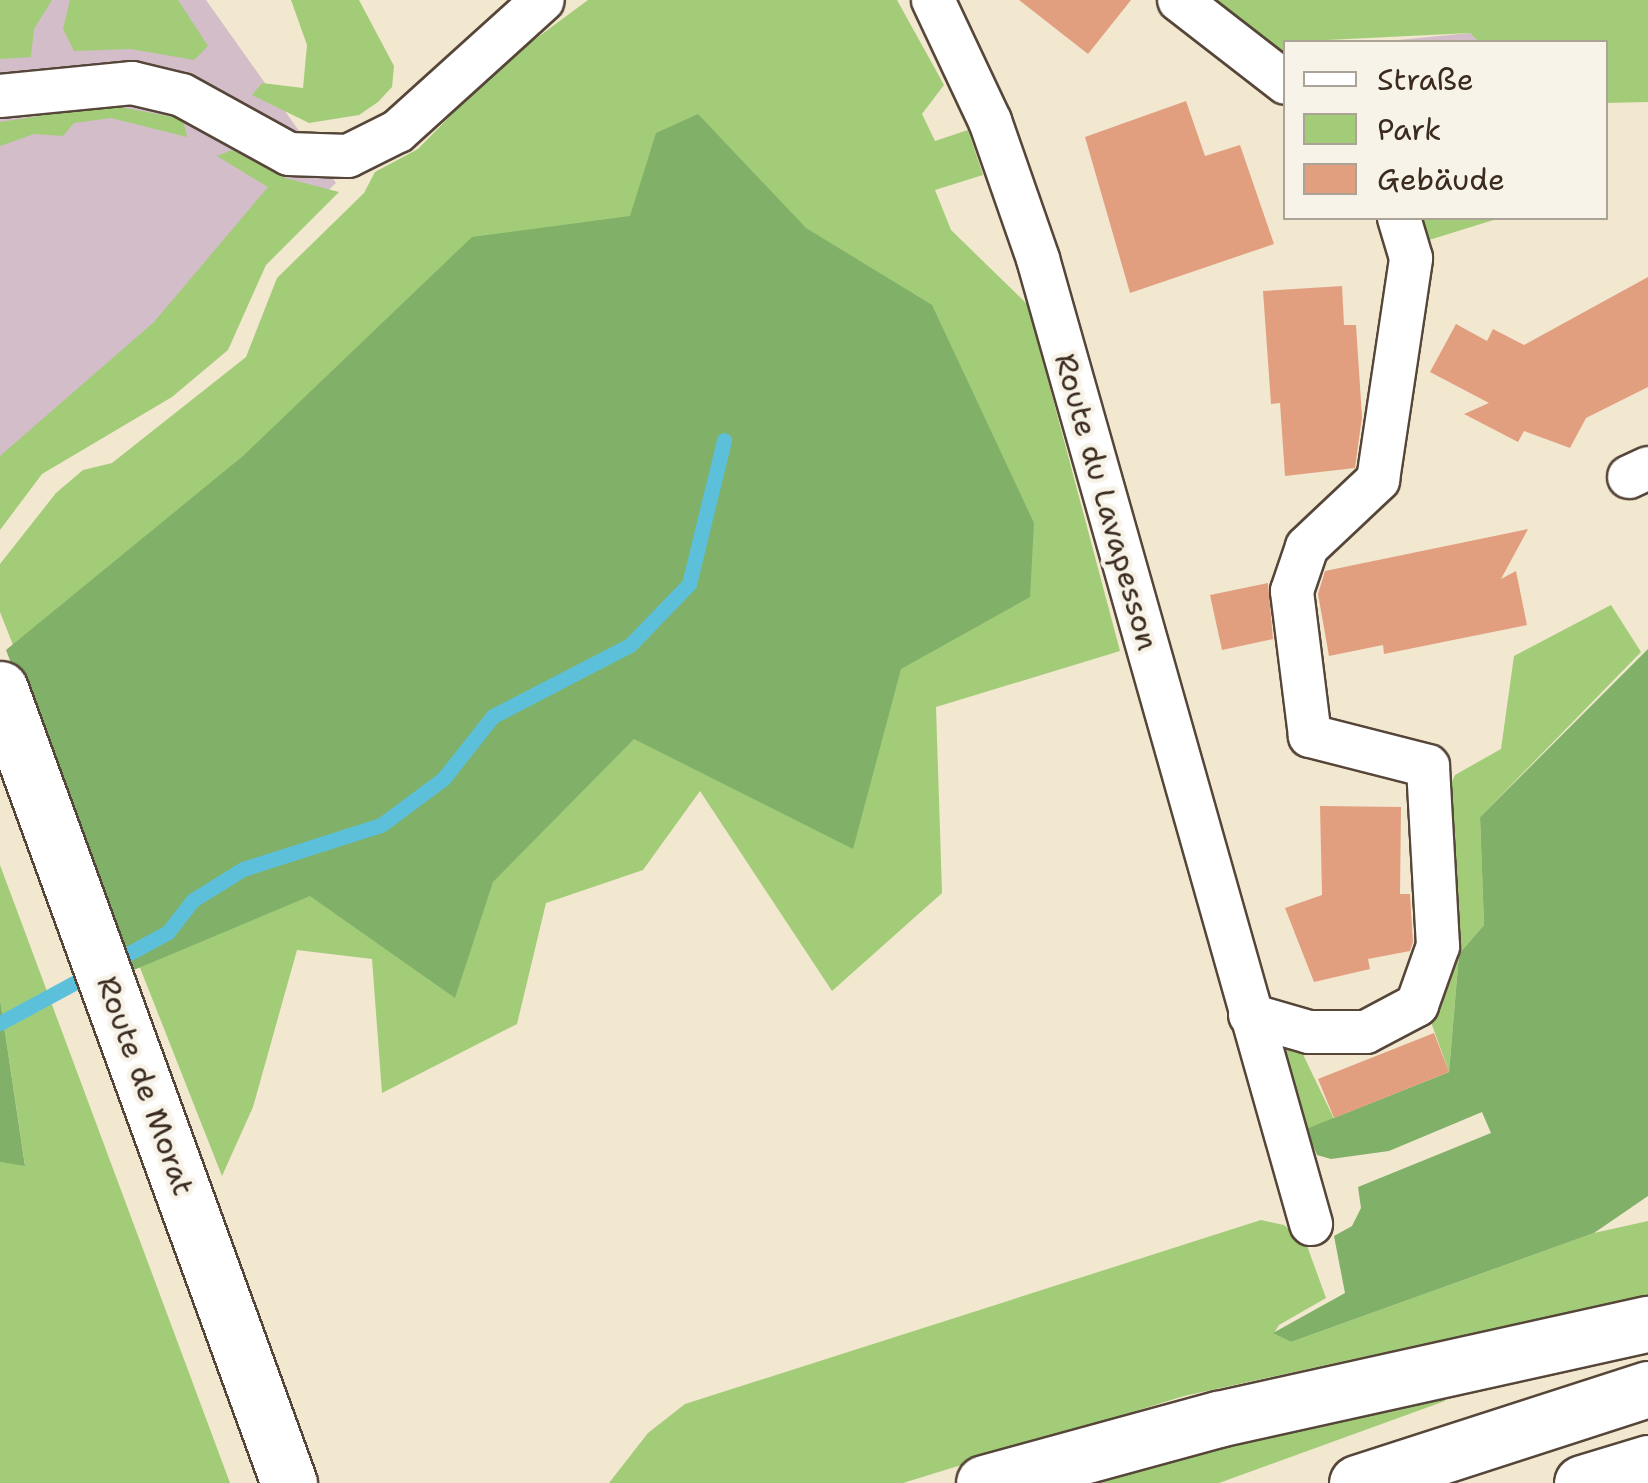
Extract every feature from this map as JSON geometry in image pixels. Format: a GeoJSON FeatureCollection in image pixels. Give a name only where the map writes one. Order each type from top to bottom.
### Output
{"type":"FeatureCollection","features":[{"type":"Feature","properties":{"kind":"main road","name":"Route de Morat"},"geometry":{"type":"LineString","coordinates":[[0,689],[290,1483]]}},
{"type":"Feature","properties":{"kind":"main road"},"geometry":{"type":"LineString","coordinates":[[984,1483],[1218,1419],[1648,1324]]}},
{"type":"Feature","properties":{"kind":"main road"},"geometry":{"type":"LineString","coordinates":[[1357,1483],[1648,1389]]}},
{"type":"Feature","properties":{"kind":"main road"},"geometry":{"type":"LineString","coordinates":[[1582,1483],[1648,1462]]}},
{"type":"Feature","properties":{"kind":"street"},"geometry":{"type":"LineString","coordinates":[[0,96],[132,83],[182,95],[289,154],[348,156],[398,131],[543,0]]}},
{"type":"Feature","properties":{"kind":"street","name":"Route du Lavapesson"},"geometry":{"type":"LineString","coordinates":[[933,0],[990,121],[1038,259],[1311,1224]]}},
{"type":"Feature","properties":{"kind":"street"},"geometry":{"type":"LineString","coordinates":[[1179,0],[1283,82]]}},
{"type":"Feature","properties":{"kind":"street"},"geometry":{"type":"LineString","coordinates":[[1250,1016],[1310,1032],[1366,1032],[1417,1005],[1438,946],[1428,766],[1310,736],[1292,591],[1307,547],[1378,480],[1412,258],[1400,220]]}},
{"type":"Feature","properties":{"kind":"shaded area"},"geometry":{"type":"Polygon","coordinates":[[[0,0],[206,0],[336,183],[21,476],[0,512],[0,0]]]}},
{"type":"Feature","properties":{"kind":"shaded area"},"geometry":{"type":"Polygon","coordinates":[[[1470,33],[1477,40],[1398,40],[1470,33]]]}},
{"type":"Feature","properties":{"kind":"green space"},"geometry":{"type":"Polygon","coordinates":[[[0,0],[52,0],[34,29],[31,57],[0,59],[0,0]]]}},
{"type":"Feature","properties":{"kind":"green space"},"geometry":{"type":"Polygon","coordinates":[[[70,0],[178,0],[208,46],[194,60],[131,49],[74,51],[63,29],[70,0]]]}},
{"type":"Feature","properties":{"kind":"green space"},"geometry":{"type":"Polygon","coordinates":[[[291,0],[359,0],[394,66],[392,87],[378,102],[359,115],[309,123],[252,95],[262,83],[303,88],[307,45],[291,0]]]}},
{"type":"Feature","properties":{"kind":"green space"},"geometry":{"type":"Polygon","coordinates":[[[588,0],[897,0],[944,85],[922,114],[935,141],[968,130],[983,175],[935,190],[951,230],[1028,305],[1120,651],[936,707],[942,893],[832,991],[700,791],[643,870],[546,903],[517,1024],[382,1093],[372,959],[297,950],[253,1107],[222,1176],[0,612],[0,564],[56,493],[83,470],[112,463],[246,357],[277,278],[364,193],[375,172],[418,149],[499,66],[588,0]]]}},
{"type":"Feature","properties":{"kind":"green space"},"geometry":{"type":"Polygon","coordinates":[[[1209,0],[1648,0],[1648,102],[1608,103],[1608,40],[1477,40],[1470,33],[1283,40],[1283,66],[1209,0]]]}},
{"type":"Feature","properties":{"kind":"green space"},"geometry":{"type":"Polygon","coordinates":[[[110,105],[183,119],[187,137],[111,118],[74,123],[63,136],[34,134],[0,146],[0,122],[110,105]]]}},
{"type":"Feature","properties":{"kind":"green space"},"geometry":{"type":"Polygon","coordinates":[[[698,114],[806,228],[932,305],[1034,523],[1030,597],[901,669],[853,849],[634,739],[493,882],[455,998],[310,896],[129,972],[6,650],[243,456],[472,237],[630,216],[656,133],[698,114]]]}},
{"type":"Feature","properties":{"kind":"green space"},"geometry":{"type":"Polygon","coordinates":[[[232,150],[285,178],[339,192],[266,265],[228,350],[172,397],[42,474],[0,530],[0,456],[154,322],[268,187],[217,156],[232,150]]]}},
{"type":"Feature","properties":{"kind":"green space"},"geometry":{"type":"Polygon","coordinates":[[[1420,220],[1494,220],[1429,240],[1420,220]]]}},
{"type":"Feature","properties":{"kind":"green space"},"geometry":{"type":"Polygon","coordinates":[[[1611,605],[1641,652],[1480,817],[1484,925],[1459,954],[1449,1072],[1427,1011],[1446,794],[1455,775],[1501,749],[1514,656],[1611,605]]]}},
{"type":"Feature","properties":{"kind":"green space"},"geometry":{"type":"Polygon","coordinates":[[[1648,649],[1648,1196],[1594,1233],[1291,1342],[1273,1333],[1345,1293],[1334,1236],[1352,1226],[1361,1208],[1358,1187],[1491,1133],[1482,1112],[1389,1151],[1331,1159],[1317,1155],[1306,1129],[1449,1072],[1459,954],[1484,925],[1480,817],[1648,649]]]}},
{"type":"Feature","properties":{"kind":"green space"},"geometry":{"type":"Polygon","coordinates":[[[0,865],[230,1483],[0,1483],[0,1162],[25,1165],[0,999],[0,865]]]}},
{"type":"Feature","properties":{"kind":"green space"},"geometry":{"type":"Polygon","coordinates":[[[0,999],[25,1166],[0,1162],[0,999]]]}},
{"type":"Feature","properties":{"kind":"green space"},"geometry":{"type":"Polygon","coordinates":[[[1284,1042],[1298,1044],[1334,1119],[1306,1129],[1284,1042]]]}},
{"type":"Feature","properties":{"kind":"green space"},"geometry":{"type":"Polygon","coordinates":[[[1261,1220],[1284,1225],[1306,1243],[1326,1298],[1279,1325],[1274,1333],[1291,1342],[1594,1233],[1648,1221],[1648,1295],[1184,1396],[903,1483],[609,1483],[648,1433],[685,1404],[1261,1220]]]}},
{"type":"Feature","properties":{"kind":"green space"},"geometry":{"type":"Polygon","coordinates":[[[1441,1385],[1445,1401],[1219,1483],[1033,1483],[1441,1385]]]}},
{"type":"Feature","properties":{"kind":"building"},"geometry":{"type":"Polygon","coordinates":[[[1019,0],[1131,0],[1088,54],[1019,0]]]}},
{"type":"Feature","properties":{"kind":"building"},"geometry":{"type":"Polygon","coordinates":[[[1186,101],[1205,156],[1240,145],[1274,244],[1130,293],[1085,137],[1186,101]]]}},
{"type":"Feature","properties":{"kind":"building"},"geometry":{"type":"Polygon","coordinates":[[[1648,277],[1648,387],[1586,418],[1570,448],[1524,431],[1518,442],[1464,414],[1489,403],[1430,372],[1456,324],[1487,341],[1493,329],[1524,345],[1648,277]]]}},
{"type":"Feature","properties":{"kind":"building"},"geometry":{"type":"Polygon","coordinates":[[[1342,286],[1344,325],[1356,325],[1362,417],[1355,468],[1285,476],[1280,403],[1271,404],[1263,291],[1342,286]]]}},
{"type":"Feature","properties":{"kind":"building"},"geometry":{"type":"Polygon","coordinates":[[[1528,529],[1501,579],[1516,571],[1527,625],[1384,654],[1383,645],[1329,656],[1318,594],[1325,571],[1528,529]]]}},
{"type":"Feature","properties":{"kind":"building"},"geometry":{"type":"Polygon","coordinates":[[[1268,583],[1273,639],[1222,650],[1210,595],[1268,583]]]}},
{"type":"Feature","properties":{"kind":"building"},"geometry":{"type":"Polygon","coordinates":[[[1320,806],[1401,807],[1400,894],[1410,894],[1413,942],[1410,951],[1368,959],[1370,969],[1314,982],[1285,908],[1322,895],[1320,806]]]}},
{"type":"Feature","properties":{"kind":"building"},"geometry":{"type":"Polygon","coordinates":[[[1434,1033],[1449,1072],[1334,1118],[1318,1079],[1434,1033]]]}},
{"type":"Feature","properties":{"kind":"waterway"},"geometry":{"type":"LineString","coordinates":[[0,1023],[168,932],[193,900],[243,869],[381,825],[443,779],[493,716],[630,645],[689,584],[724,440]]}}]}
